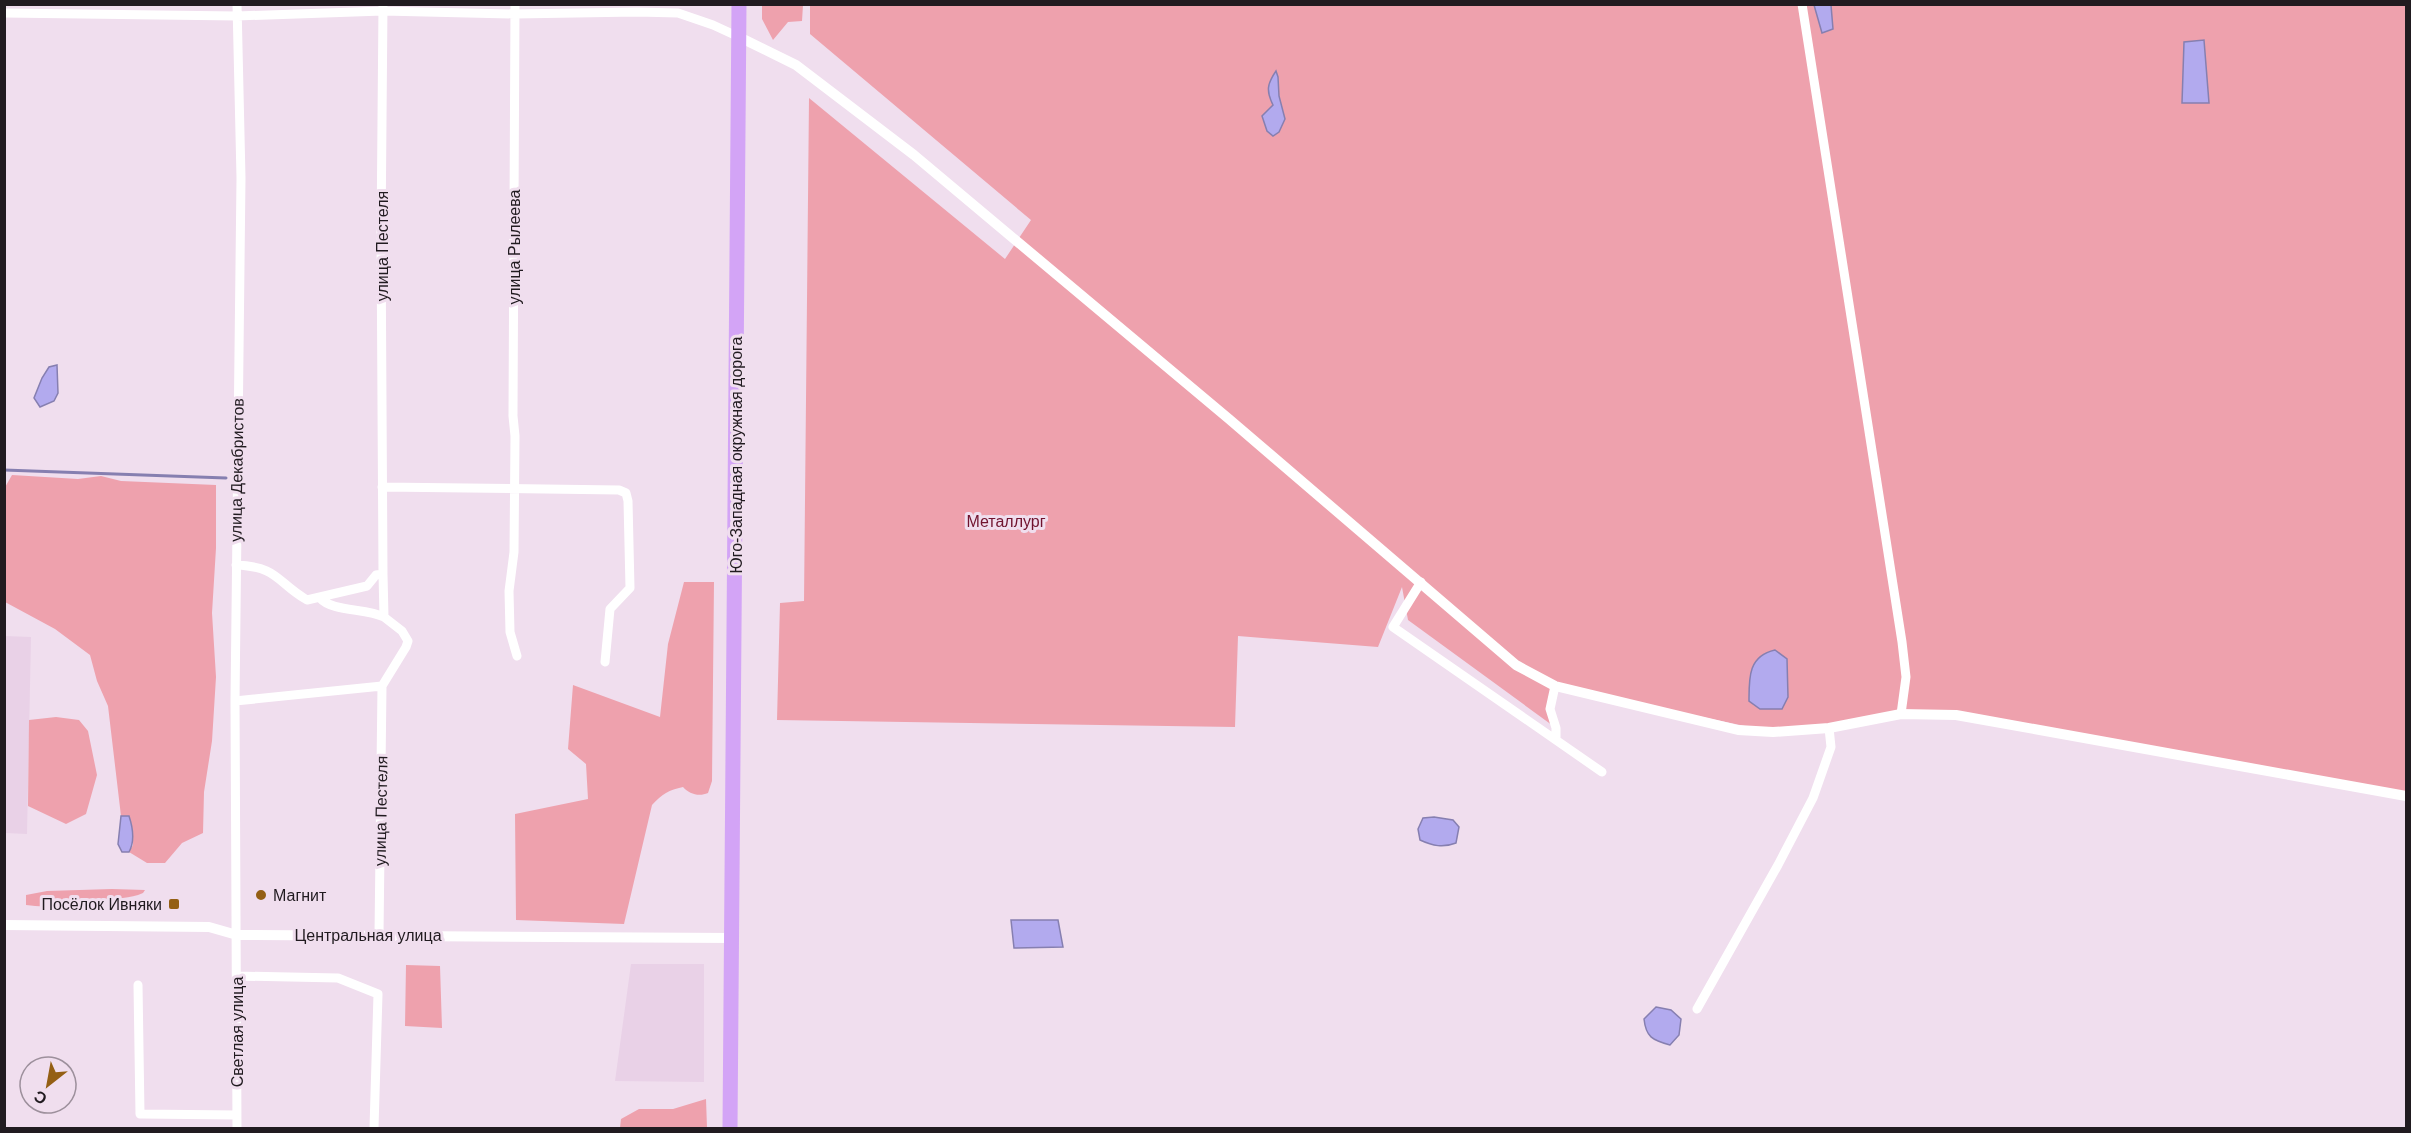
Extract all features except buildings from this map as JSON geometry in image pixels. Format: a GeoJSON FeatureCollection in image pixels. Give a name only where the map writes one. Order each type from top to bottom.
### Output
{"type":"FeatureCollection","features":[{"type":"Feature","properties":{"kind":"highway","name":"Юго-Западная окружная дорога"},"geometry":{"type":"LineString","coordinates":[[733,938],[739,4]]}},
{"type":"Feature","properties":{"kind":"highway"},"geometry":{"type":"LineString","coordinates":[[730,1128],[733,938]]}},
{"type":"Feature","properties":{"kind":"street","name":"улица Декабристов"},"geometry":{"type":"LineString","coordinates":[[237,4],[241,178],[235,701],[237,935]]}},
{"type":"Feature","properties":{"kind":"street"},"geometry":{"type":"LineString","coordinates":[[1802,4],[1902,642],[1906,677],[1900,714]]}},
{"type":"Feature","properties":{"kind":"street"},"geometry":{"type":"LineString","coordinates":[[4,13],[237,16],[383,8],[637,8],[678,14],[713,25],[796,65],[914,155],[1516,664],[1555,686],[1738,730],[1773,732],[1829,728],[1900,714],[1956,715],[2406,796]]}},
{"type":"Feature","properties":{"kind":"street","name":"улица Пестеля"},"geometry":{"type":"LineString","coordinates":[[383,8],[384,618]]}},
{"type":"Feature","properties":{"kind":"street","name":"улица Рылеева"},"geometry":{"type":"LineString","coordinates":[[515,9],[514,552],[509,591],[510,632],[517,656]]}},
{"type":"Feature","properties":{"kind":"street"},"geometry":{"type":"LineString","coordinates":[[382,487],[619,490],[626,493],[630,588],[609,609],[605,662]]}},
{"type":"Feature","properties":{"kind":"street"},"geometry":{"type":"LineString","coordinates":[[236,565],[262,567],[307,600],[367,586],[376,575],[383,574]]}},
{"type":"Feature","properties":{"kind":"street"},"geometry":{"type":"LineString","coordinates":[[1421,582],[1393,627],[1602,772]]}},
{"type":"Feature","properties":{"kind":"street"},"geometry":{"type":"LineString","coordinates":[[235,701],[382,686],[408,641],[402,631],[374,612],[330,605],[320,598]]}},
{"type":"Feature","properties":{"kind":"street","name":"улица Пестеля"},"geometry":{"type":"LineString","coordinates":[[379,935],[382,686]]}},
{"type":"Feature","properties":{"kind":"street"},"geometry":{"type":"LineString","coordinates":[[1555,686],[1550,709],[1556,728],[1556,740]]}},
{"type":"Feature","properties":{"kind":"street"},"geometry":{"type":"LineString","coordinates":[[1697,1009],[1813,798],[1831,747],[1829,728]]}},
{"type":"Feature","properties":{"kind":"street","name":"Центральная улица"},"geometry":{"type":"LineString","coordinates":[[4,926],[209,927],[237,935],[733,938]]}},
{"type":"Feature","properties":{"kind":"street","name":"Светлая улица"},"geometry":{"type":"LineString","coordinates":[[237,935],[237,1128]]}},
{"type":"Feature","properties":{"kind":"street"},"geometry":{"type":"LineString","coordinates":[[237,976],[338,978],[378,994],[374,1128]]}},
{"type":"Feature","properties":{"kind":"street"},"geometry":{"type":"LineString","coordinates":[[138,985],[140,1114],[237,1115]]}},
{"type":"Feature","properties":{"kind":"shaded area"},"geometry":{"type":"Polygon","coordinates":[[[1814,5],[1831,5],[1833,29],[1822,33],[1814,5]]]}},
{"type":"Feature","properties":{"kind":"shaded area"},"geometry":{"type":"Polygon","coordinates":[[[2204,40],[2209,103],[2182,103],[2184,42],[2204,40]]]}},
{"type":"Feature","properties":{"kind":"shaded area"},"geometry":{"type":"Polygon","coordinates":[[[1276,71],[1285,119],[1279,132],[1273,136],[1267,131],[1262,116],[1273,105],[1268,88],[1276,71]]]}},
{"type":"Feature","properties":{"kind":"shaded area"},"geometry":{"type":"Polygon","coordinates":[[[57,365],[58,393],[54,401],[40,407],[34,398],[42,378],[49,367],[57,365]]]}},
{"type":"Feature","properties":{"kind":"shaded area"},"geometry":{"type":"Polygon","coordinates":[[[5,636],[31,637],[27,834],[5,833],[5,636]]]}},
{"type":"Feature","properties":{"kind":"shaded area"},"geometry":{"type":"Polygon","coordinates":[[[1775,650],[1787,659],[1788,697],[1782,709],[1760,709],[1749,701],[1750,676],[1760,657],[1775,650]]]}},
{"type":"Feature","properties":{"kind":"shaded area"},"geometry":{"type":"Polygon","coordinates":[[[121,816],[129,816],[132,825],[133,839],[129,852],[122,852],[118,844],[121,816]]]}},
{"type":"Feature","properties":{"kind":"shaded area"},"geometry":{"type":"Polygon","coordinates":[[[1423,818],[1453,820],[1459,827],[1456,843],[1438,846],[1420,840],[1418,829],[1423,818]]]}},
{"type":"Feature","properties":{"kind":"shaded area"},"geometry":{"type":"Polygon","coordinates":[[[1011,920],[1058,920],[1063,947],[1014,948],[1011,920]]]}},
{"type":"Feature","properties":{"kind":"shaded area"},"geometry":{"type":"Polygon","coordinates":[[[631,964],[704,964],[704,1082],[615,1081],[631,964]]]}},
{"type":"Feature","properties":{"kind":"shaded area"},"geometry":{"type":"Polygon","coordinates":[[[1656,1007],[1671,1010],[1681,1019],[1679,1035],[1670,1045],[1654,1039],[1646,1030],[1644,1019],[1656,1007]]]}},
{"type":"Feature","properties":{"kind":"green space"},"geometry":{"type":"Polygon","coordinates":[[[762,5],[803,5],[802,21],[788,22],[773,40],[762,19],[762,5]]]}},
{"type":"Feature","properties":{"kind":"green space","name":"Металлург"},"geometry":{"type":"Polygon","coordinates":[[[810,5],[2406,5],[2406,796],[1932,713],[1773,732],[1556,686],[1550,709],[1556,728],[1408,620],[1402,587],[1378,647],[1238,636],[1235,727],[777,720],[780,603],[804,601],[809,98],[1005,259],[1031,220],[810,34],[810,5]]]}},
{"type":"Feature","properties":{"kind":"green space"},"geometry":{"type":"Polygon","coordinates":[[[12,475],[78,479],[101,476],[121,481],[216,485],[216,548],[212,613],[216,677],[212,741],[204,792],[203,833],[182,843],[165,863],[147,863],[129,852],[133,845],[129,816],[121,816],[108,706],[97,681],[90,655],[55,629],[5,602],[4,489],[12,475]]]}},
{"type":"Feature","properties":{"kind":"green space"},"geometry":{"type":"Polygon","coordinates":[[[684,582],[714,582],[712,781],[708,793],[694,794],[683,787],[666,793],[652,805],[624,924],[516,920],[515,814],[588,799],[586,764],[568,749],[573,685],[660,717],[668,644],[684,582]]]}},
{"type":"Feature","properties":{"kind":"green space"},"geometry":{"type":"Polygon","coordinates":[[[56,717],[79,720],[88,731],[97,775],[86,814],[66,824],[28,806],[29,720],[56,717]]]}},
{"type":"Feature","properties":{"kind":"green space"},"geometry":{"type":"Polygon","coordinates":[[[145,890],[143,893],[128,897],[56,906],[26,905],[26,895],[47,891],[145,890]]]}},
{"type":"Feature","properties":{"kind":"green space"},"geometry":{"type":"Polygon","coordinates":[[[406,965],[440,966],[442,1028],[405,1026],[406,965]]]}},
{"type":"Feature","properties":{"kind":"green space"},"geometry":{"type":"Polygon","coordinates":[[[706,1099],[707,1128],[620,1128],[621,1119],[639,1109],[673,1109],[706,1099]]]}},
{"type":"Feature","properties":{"kind":"waterway"},"geometry":{"type":"LineString","coordinates":[[4,470],[226,478]]}},
{"type":"Feature","properties":{"kind":"place","name":"Магнит"},"geometry":{"type":"Point","coordinates":[261,895]}},
{"type":"Feature","properties":{"kind":"place","name":"Посёлок Ивняки"},"geometry":{"type":"Point","coordinates":[174,904]}}]}
